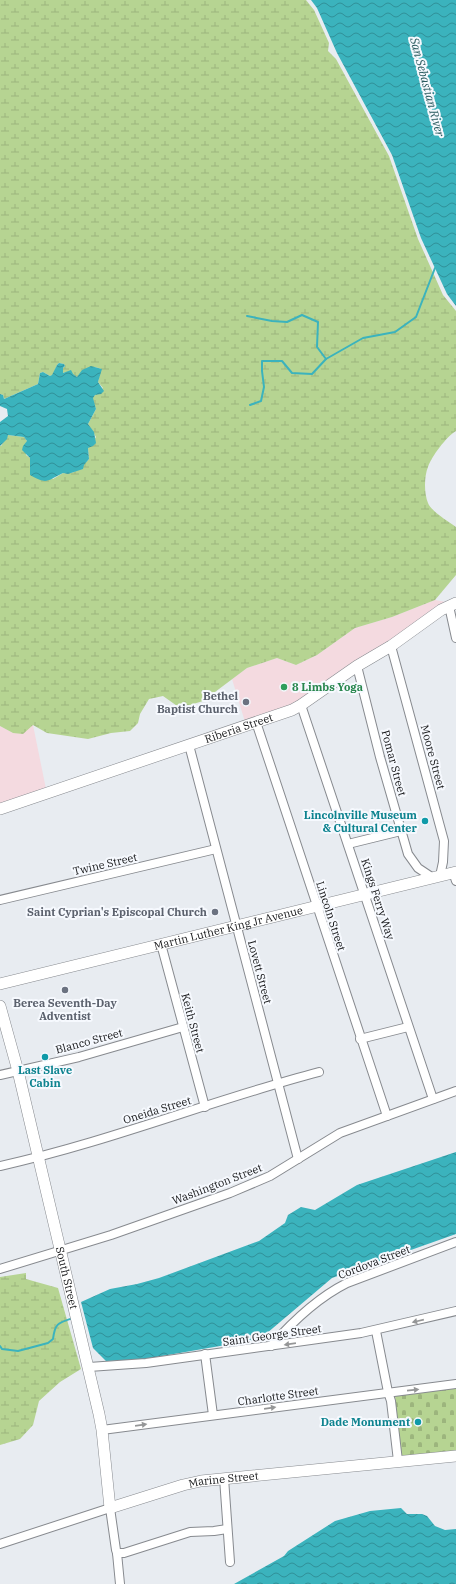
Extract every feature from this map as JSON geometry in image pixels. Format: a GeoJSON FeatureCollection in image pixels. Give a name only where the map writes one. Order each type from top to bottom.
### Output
{"type":"FeatureCollection","features":[{"type":"Feature","properties":{"kind":"street"},"geometry":{"type":"LineString","coordinates":[[453,604],[456,638]]}},
{"type":"Feature","properties":{"kind":"street","name":"Riberia Street"},"geometry":{"type":"LineString","coordinates":[[0,809],[256,722],[301,705],[357,666],[391,646],[453,604]]}},
{"type":"Feature","properties":{"kind":"street","name":"Moore Street"},"geometry":{"type":"LineString","coordinates":[[391,646],[444,841],[443,862],[436,877]]}},
{"type":"Feature","properties":{"kind":"street","name":"Pomar Street"},"geometry":{"type":"LineString","coordinates":[[357,666],[408,854],[413,862],[425,874],[436,877]]}},
{"type":"Feature","properties":{"kind":"street","name":"Kings Ferry Way"},"geometry":{"type":"LineString","coordinates":[[301,705],[433,1099]]}},
{"type":"Feature","properties":{"kind":"street","name":"Lincoln Street"},"geometry":{"type":"LineString","coordinates":[[256,722],[360,1039],[387,1116]]}},
{"type":"Feature","properties":{"kind":"street","name":"Lovett Street"},"geometry":{"type":"LineString","coordinates":[[189,745],[298,1159]]}},
{"type":"Feature","properties":{"kind":"street"},"geometry":{"type":"LineString","coordinates":[[348,844],[401,831]]}},
{"type":"Feature","properties":{"kind":"street","name":"Twine Street"},"geometry":{"type":"LineString","coordinates":[[0,900],[216,849]]}},
{"type":"Feature","properties":{"kind":"street","name":"Martin Luther King Jr Avenue"},"geometry":{"type":"LineString","coordinates":[[0,984],[364,894],[436,877],[455,875]]}},
{"type":"Feature","properties":{"kind":"street","name":"Keith Street"},"geometry":{"type":"LineString","coordinates":[[161,944],[205,1107]]}},
{"type":"Feature","properties":{"kind":"street","name":"South Street"},"geometry":{"type":"LineString","coordinates":[[0,1006],[18,1070],[77,1316],[102,1430],[120,1584]]}},
{"type":"Feature","properties":{"kind":"street","name":"Blanco Street"},"geometry":{"type":"LineString","coordinates":[[0,1075],[79,1057],[183,1027]]}},
{"type":"Feature","properties":{"kind":"street"},"geometry":{"type":"LineString","coordinates":[[360,1039],[408,1027]]}},
{"type":"Feature","properties":{"kind":"street","name":"Oneida Street"},"geometry":{"type":"LineString","coordinates":[[0,1166],[39,1158],[278,1083],[319,1072]]}},
{"type":"Feature","properties":{"kind":"street","name":"Washington Street"},"geometry":{"type":"LineString","coordinates":[[0,1269],[145,1224],[230,1193],[270,1176],[340,1133],[456,1091]]}},
{"type":"Feature","properties":{"kind":"street","name":"Cordova Street"},"geometry":{"type":"LineString","coordinates":[[271,1346],[286,1329],[315,1303],[335,1289],[353,1280],[456,1242]]}},
{"type":"Feature","properties":{"kind":"street","name":"Saint George Street"},"geometry":{"type":"LineString","coordinates":[[89,1368],[146,1363],[376,1331],[456,1311]]}},
{"type":"Feature","properties":{"kind":"street"},"geometry":{"type":"LineString","coordinates":[[376,1331],[391,1401],[398,1461]]}},
{"type":"Feature","properties":{"kind":"street"},"geometry":{"type":"LineString","coordinates":[[205,1354],[213,1415]]}},
{"type":"Feature","properties":{"kind":"street","name":"Charlotte Street"},"geometry":{"type":"LineString","coordinates":[[102,1430],[456,1384]]}},
{"type":"Feature","properties":{"kind":"street","name":"Marine Street"},"geometry":{"type":"LineString","coordinates":[[0,1544],[183,1485],[224,1478],[456,1456]]}},
{"type":"Feature","properties":{"kind":"street"},"geometry":{"type":"LineString","coordinates":[[224,1478],[230,1562]]}},
{"type":"Feature","properties":{"kind":"street"},"geometry":{"type":"LineString","coordinates":[[117,1553],[124,1553],[190,1532],[227,1529]]}},
{"type":"Feature","properties":{"kind":"shaded area"},"geometry":{"type":"Polygon","coordinates":[[[435,600],[446,602],[299,702],[245,722],[232,679],[247,668],[277,658],[296,665],[317,655],[355,628],[392,617],[435,600]]]}},
{"type":"Feature","properties":{"kind":"shaded area"},"geometry":{"type":"Polygon","coordinates":[[[33,725],[46,789],[0,805],[0,726],[13,733],[33,725]]]}},
{"type":"Feature","properties":{"kind":"green space"},"geometry":{"type":"Polygon","coordinates":[[[0,0],[306,0],[314,10],[329,43],[328,51],[336,59],[389,156],[418,239],[443,295],[456,311],[456,431],[444,442],[430,463],[426,475],[425,485],[426,495],[430,506],[440,516],[456,527],[456,575],[435,600],[392,617],[355,628],[317,655],[296,665],[277,658],[247,668],[203,701],[180,708],[163,696],[149,699],[140,714],[138,723],[130,731],[111,733],[88,739],[47,733],[33,725],[23,734],[13,733],[0,726],[0,446],[8,435],[24,437],[27,441],[26,455],[30,458],[30,466],[53,479],[63,473],[75,472],[89,459],[88,448],[96,437],[88,424],[96,409],[93,397],[103,388],[98,382],[101,369],[93,367],[88,368],[77,377],[67,372],[63,373],[63,368],[65,366],[64,364],[59,363],[53,375],[50,376],[43,372],[40,373],[38,384],[4,399],[3,395],[0,394],[0,0]]]}},
{"type":"Feature","properties":{"kind":"green space"},"geometry":{"type":"Polygon","coordinates":[[[26,1273],[26,1279],[58,1288],[81,1369],[60,1382],[39,1401],[33,1425],[20,1439],[0,1445],[0,1277],[26,1273]]]}},
{"type":"Feature","properties":{"kind":"green space"},"geometry":{"type":"Polygon","coordinates":[[[456,1388],[456,1452],[401,1457],[395,1396],[456,1388]]]}},
{"type":"Feature","properties":{"kind":"water","name":"San Sebastian River"},"geometry":{"type":"Polygon","coordinates":[[[311,0],[456,0],[456,306],[447,294],[421,238],[392,155],[337,53],[317,8],[311,0]]]}},
{"type":"Feature","properties":{"kind":"water"},"geometry":{"type":"Polygon","coordinates":[[[59,363],[64,364],[65,366],[63,368],[63,373],[71,370],[77,377],[82,370],[91,366],[102,369],[98,382],[104,391],[101,394],[95,395],[93,398],[96,409],[88,424],[94,432],[96,443],[88,448],[89,459],[84,465],[83,469],[68,474],[63,473],[50,480],[44,481],[30,475],[30,458],[22,450],[27,441],[24,437],[8,435],[7,439],[0,446],[0,422],[8,416],[7,409],[0,406],[0,394],[3,395],[4,399],[38,384],[40,373],[43,372],[50,376],[52,375],[59,363]]]}},
{"type":"Feature","properties":{"kind":"water"},"geometry":{"type":"Polygon","coordinates":[[[456,1152],[456,1234],[332,1278],[260,1339],[139,1360],[106,1361],[93,1348],[81,1302],[110,1289],[159,1278],[259,1241],[285,1223],[288,1215],[301,1207],[315,1210],[357,1185],[456,1152]]]}},
{"type":"Feature","properties":{"kind":"water"},"geometry":{"type":"Polygon","coordinates":[[[401,1508],[407,1514],[422,1514],[427,1516],[435,1526],[445,1530],[456,1529],[456,1584],[234,1584],[284,1556],[288,1551],[335,1521],[370,1511],[401,1508]]]}},
{"type":"Feature","properties":{"kind":"waterway"},"geometry":{"type":"LineString","coordinates":[[247,316],[272,321],[287,322],[302,315],[318,322],[317,347],[326,359],[363,338],[395,332],[416,317],[435,268]]}},
{"type":"Feature","properties":{"kind":"waterway"},"geometry":{"type":"LineString","coordinates":[[250,405],[261,401],[264,387],[262,361],[282,361],[292,373],[312,374],[326,359]]}},
{"type":"Feature","properties":{"kind":"waterway"},"geometry":{"type":"LineString","coordinates":[[0,1346],[2,1349],[18,1351],[48,1343],[53,1339],[58,1324],[73,1318]]}},
{"type":"Feature","properties":{"kind":"place","name":"8 Limbs Yoga"},"geometry":{"type":"Point","coordinates":[284,687]}},
{"type":"Feature","properties":{"kind":"place","name":"Bethel Baptist Church"},"geometry":{"type":"Point","coordinates":[246,702]}},
{"type":"Feature","properties":{"kind":"place","name":"Lincolnville Museum & Cultural Center"},"geometry":{"type":"Point","coordinates":[425,821]}},
{"type":"Feature","properties":{"kind":"place","name":"Saint Cyprian's Episcopal Church"},"geometry":{"type":"Point","coordinates":[215,912]}},
{"type":"Feature","properties":{"kind":"place","name":"Berea Seventh-Day Adventist"},"geometry":{"type":"Point","coordinates":[65,990]}},
{"type":"Feature","properties":{"kind":"place","name":"Last Slave Cabin"},"geometry":{"type":"Point","coordinates":[45,1057]}},
{"type":"Feature","properties":{"kind":"place","name":"Dade Monument"},"geometry":{"type":"Point","coordinates":[418,1422]}}]}
